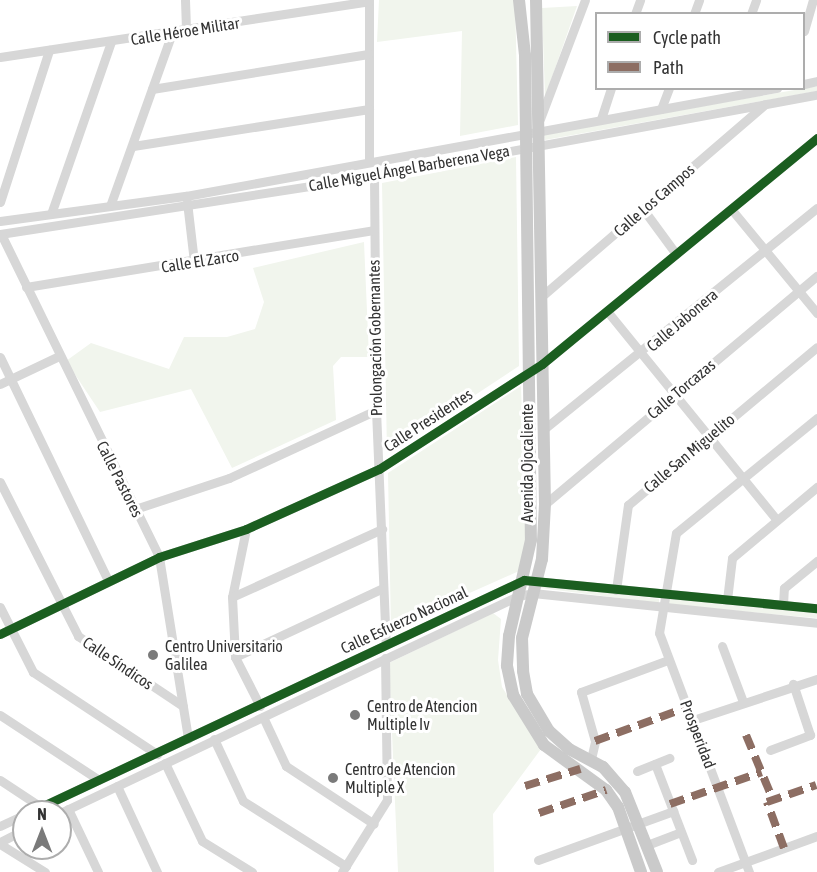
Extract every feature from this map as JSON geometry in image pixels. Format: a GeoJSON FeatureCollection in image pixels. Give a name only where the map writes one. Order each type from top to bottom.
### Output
{"type":"FeatureCollection","features":[{"type":"Feature","properties":{"kind":"main road","name":"Avenida Ojocaliente"},"geometry":{"type":"LineString","coordinates":[[519,0],[525,141],[531,540],[524,580],[518,596],[507,666],[513,695],[544,745],[606,790],[626,827],[641,872]]}},
{"type":"Feature","properties":{"kind":"main road","name":"Avenida Ojocaliente"},"geometry":{"type":"LineString","coordinates":[[536,0],[545,504],[538,579],[522,638],[527,694],[549,731],[569,749],[591,759],[616,779],[639,823],[657,872]]}},
{"type":"Feature","properties":{"kind":"street"},"geometry":{"type":"LineString","coordinates":[[184,0],[186,31]]}},
{"type":"Feature","properties":{"kind":"street"},"geometry":{"type":"LineString","coordinates":[[369,0],[369,162]]}},
{"type":"Feature","properties":{"kind":"street","name":"Calle Héroe Militar"},"geometry":{"type":"LineString","coordinates":[[0,57],[186,31],[369,0]]}},
{"type":"Feature","properties":{"kind":"street"},"geometry":{"type":"LineString","coordinates":[[540,132],[585,0]]}},
{"type":"Feature","properties":{"kind":"street"},"geometry":{"type":"LineString","coordinates":[[805,28],[813,0]]}},
{"type":"Feature","properties":{"kind":"street"},"geometry":{"type":"LineString","coordinates":[[110,206],[172,33]]}},
{"type":"Feature","properties":{"kind":"street"},"geometry":{"type":"LineString","coordinates":[[51,214],[111,42]]}},
{"type":"Feature","properties":{"kind":"street"},"geometry":{"type":"LineString","coordinates":[[0,202],[49,50]]}},
{"type":"Feature","properties":{"kind":"street"},"geometry":{"type":"LineString","coordinates":[[152,89],[368,54]]}},
{"type":"Feature","properties":{"kind":"street"},"geometry":{"type":"LineString","coordinates":[[601,119],[610,90]]}},
{"type":"Feature","properties":{"kind":"street"},"geometry":{"type":"LineString","coordinates":[[661,109],[668,90]]}},
{"type":"Feature","properties":{"kind":"street","name":"Calle Miguel Ángel Barberena Vega"},"geometry":{"type":"LineString","coordinates":[[0,234],[188,207],[374,176],[525,141],[540,132],[661,109],[724,93],[756,90]]}},
{"type":"Feature","properties":{"kind":"street","name":"Calle Miguel Ángel Barberena Vega"},"geometry":{"type":"LineString","coordinates":[[540,132],[765,104],[817,94]]}},
{"type":"Feature","properties":{"kind":"street","name":"Calle Los Campos"},"geometry":{"type":"LineString","coordinates":[[542,296],[765,104]]}},
{"type":"Feature","properties":{"kind":"street"},"geometry":{"type":"LineString","coordinates":[[133,146],[369,109]]}},
{"type":"Feature","properties":{"kind":"street","name":"Calle Presidentes"},"geometry":{"type":"LineString","coordinates":[[0,634],[159,557],[246,529],[379,469],[542,364],[817,138]]}},
{"type":"Feature","properties":{"kind":"street","name":"Calle Miguel Ángel Barberena Vega"},"geometry":{"type":"LineString","coordinates":[[0,221],[186,196],[369,162],[525,141]]}},
{"type":"Feature","properties":{"kind":"street","name":"Prolongación Gobernantes"},"geometry":{"type":"LineString","coordinates":[[374,176],[376,410],[386,644]]}},
{"type":"Feature","properties":{"kind":"street"},"geometry":{"type":"LineString","coordinates":[[186,196],[194,262]]}},
{"type":"Feature","properties":{"kind":"street","name":"Calle Jabonera"},"geometry":{"type":"LineString","coordinates":[[544,429],[641,354],[817,208]]}},
{"type":"Feature","properties":{"kind":"street"},"geometry":{"type":"LineString","coordinates":[[643,209],[676,254]]}},
{"type":"Feature","properties":{"kind":"street"},"geometry":{"type":"LineString","coordinates":[[732,210],[817,313]]}},
{"type":"Feature","properties":{"kind":"street","name":"Calle El Zarco"},"geometry":{"type":"LineString","coordinates":[[26,287],[194,262],[373,230]]}},
{"type":"Feature","properties":{"kind":"street","name":"Calle Pastores"},"geometry":{"type":"LineString","coordinates":[[0,234],[159,557],[188,739]]}},
{"type":"Feature","properties":{"kind":"street","name":"Calle Torcazas"},"geometry":{"type":"LineString","coordinates":[[545,504],[817,276]]}},
{"type":"Feature","properties":{"kind":"street"},"geometry":{"type":"LineString","coordinates":[[607,311],[673,396],[777,520]]}},
{"type":"Feature","properties":{"kind":"street","name":"Calle San Miguelito"},"geometry":{"type":"LineString","coordinates":[[616,590],[628,506],[708,436],[817,347]]}},
{"type":"Feature","properties":{"kind":"street"},"geometry":{"type":"LineString","coordinates":[[0,384],[59,356]]}},
{"type":"Feature","properties":{"kind":"street"},"geometry":{"type":"LineString","coordinates":[[0,357],[108,580]]}},
{"type":"Feature","properties":{"kind":"street"},"geometry":{"type":"LineString","coordinates":[[135,509],[229,478],[376,410]]}},
{"type":"Feature","properties":{"kind":"street","name":"Prosperidad"},"geometry":{"type":"LineString","coordinates":[[749,872],[659,633],[676,533],[817,418]]}},
{"type":"Feature","properties":{"kind":"street","name":"Calle Síndicos"},"geometry":{"type":"LineString","coordinates":[[0,482],[78,636],[183,706]]}},
{"type":"Feature","properties":{"kind":"street"},"geometry":{"type":"LineString","coordinates":[[727,600],[732,558],[817,487]]}},
{"type":"Feature","properties":{"kind":"street"},"geometry":{"type":"LineString","coordinates":[[246,529],[232,597],[235,657],[260,706]]}},
{"type":"Feature","properties":{"kind":"street"},"geometry":{"type":"LineString","coordinates":[[232,597],[382,529]]}},
{"type":"Feature","properties":{"kind":"street"},"geometry":{"type":"LineString","coordinates":[[783,605],[784,588],[817,561]]}},
{"type":"Feature","properties":{"kind":"street","name":"Calle Esfuerzo Nacional"},"geometry":{"type":"LineString","coordinates":[[56,800],[524,580],[538,579],[616,590],[817,608]]}},
{"type":"Feature","properties":{"kind":"street"},"geometry":{"type":"LineString","coordinates":[[235,657],[383,588]]}},
{"type":"Feature","properties":{"kind":"street","name":"Calle Esfuerzo Nacional"},"geometry":{"type":"LineString","coordinates":[[72,807],[518,596],[533,593],[817,623]]}},
{"type":"Feature","properties":{"kind":"street"},"geometry":{"type":"LineString","coordinates":[[0,607],[33,672],[157,754]]}},
{"type":"Feature","properties":{"kind":"street"},"geometry":{"type":"LineString","coordinates":[[722,646],[742,702]]}},
{"type":"Feature","properties":{"kind":"street"},"geometry":{"type":"LineString","coordinates":[[214,739],[243,801],[344,869],[383,812],[387,800],[385,658]]}},
{"type":"Feature","properties":{"kind":"street"},"geometry":{"type":"LineString","coordinates":[[591,759],[595,741],[581,692],[668,660]]}},
{"type":"Feature","properties":{"kind":"street"},"geometry":{"type":"LineString","coordinates":[[693,720],[793,684],[817,680]]}},
{"type":"Feature","properties":{"kind":"street"},"geometry":{"type":"LineString","coordinates":[[770,750],[810,735],[793,684]]}},
{"type":"Feature","properties":{"kind":"street"},"geometry":{"type":"LineString","coordinates":[[0,715],[99,780]]}},
{"type":"Feature","properties":{"kind":"street"},"geometry":{"type":"LineString","coordinates":[[263,717],[286,766],[374,824]]}},
{"type":"Feature","properties":{"kind":"street"},"geometry":{"type":"LineString","coordinates":[[637,771],[669,758]]}},
{"type":"Feature","properties":{"kind":"street"},"geometry":{"type":"LineString","coordinates":[[165,763],[202,841],[252,872]]}},
{"type":"Feature","properties":{"kind":"street"},"geometry":{"type":"LineString","coordinates":[[655,764],[692,860]]}},
{"type":"Feature","properties":{"kind":"street"},"geometry":{"type":"LineString","coordinates":[[0,780],[30,800]]}},
{"type":"Feature","properties":{"kind":"street"},"geometry":{"type":"LineString","coordinates":[[117,786],[157,872]]}},
{"type":"Feature","properties":{"kind":"street"},"geometry":{"type":"LineString","coordinates":[[538,860],[673,811]]}},
{"type":"Feature","properties":{"kind":"street"},"geometry":{"type":"LineString","coordinates":[[72,825],[98,872]]}},
{"type":"Feature","properties":{"kind":"street"},"geometry":{"type":"LineString","coordinates":[[647,845],[681,832]]}},
{"type":"Feature","properties":{"kind":"street"},"geometry":{"type":"LineString","coordinates":[[718,872],[817,836]]}},
{"type":"Feature","properties":{"kind":"street"},"geometry":{"type":"LineString","coordinates":[[0,843],[45,872]]}},
{"type":"Feature","properties":{"kind":"shaded area"},"geometry":{"type":"Polygon","coordinates":[[[379,0],[515,0],[518,125],[460,136],[462,31],[377,42],[379,0]]]}},
{"type":"Feature","properties":{"kind":"shaded area"},"geometry":{"type":"Polygon","coordinates":[[[577,6],[545,97],[542,8],[577,6]]]}},
{"type":"Feature","properties":{"kind":"shaded area"},"geometry":{"type":"Polygon","coordinates":[[[817,86],[817,91],[545,140],[544,134],[805,90],[817,86]]]}},
{"type":"Feature","properties":{"kind":"shaded area"},"geometry":{"type":"Polygon","coordinates":[[[516,157],[519,366],[387,453],[382,183],[516,157]]]}},
{"type":"Feature","properties":{"kind":"shaded area"},"geometry":{"type":"Polygon","coordinates":[[[364,242],[369,357],[341,357],[333,366],[336,420],[232,468],[191,389],[100,412],[66,361],[91,343],[169,369],[184,337],[227,337],[255,329],[264,302],[253,268],[364,242]]]}},
{"type":"Feature","properties":{"kind":"shaded area"},"geometry":{"type":"Polygon","coordinates":[[[521,386],[526,542],[519,571],[391,628],[388,473],[521,386]]]}},
{"type":"Feature","properties":{"kind":"shaded area"},"geometry":{"type":"Polygon","coordinates":[[[541,583],[659,599],[659,603],[540,588],[541,583]]]}},
{"type":"Feature","properties":{"kind":"shaded area"},"geometry":{"type":"Polygon","coordinates":[[[669,597],[817,610],[817,618],[668,605],[669,597]]]}},
{"type":"Feature","properties":{"kind":"shaded area"},"geometry":{"type":"Polygon","coordinates":[[[493,613],[501,619],[498,660],[502,687],[541,749],[493,814],[494,872],[398,872],[389,663],[493,613]]]}},
{"type":"Feature","properties":{"kind":"marked path"},"geometry":{"type":"LineString","coordinates":[[595,741],[688,707]]}},
{"type":"Feature","properties":{"kind":"marked path"},"geometry":{"type":"LineString","coordinates":[[746,735],[773,800]]}},
{"type":"Feature","properties":{"kind":"marked path"},"geometry":{"type":"LineString","coordinates":[[525,786],[580,769]]}},
{"type":"Feature","properties":{"kind":"marked path"},"geometry":{"type":"LineString","coordinates":[[670,804],[762,772]]}},
{"type":"Feature","properties":{"kind":"marked path"},"geometry":{"type":"LineString","coordinates":[[784,848],[767,802],[816,785]]}},
{"type":"Feature","properties":{"kind":"marked path"},"geometry":{"type":"LineString","coordinates":[[539,813],[606,790]]}},
{"type":"Feature","properties":{"kind":"cycle path"},"geometry":{"type":"LineString","coordinates":[[0,634],[159,557],[246,529],[379,469],[542,364],[817,138]]}},
{"type":"Feature","properties":{"kind":"cycle path"},"geometry":{"type":"LineString","coordinates":[[56,800],[524,580],[817,608]]}},
{"type":"Feature","properties":{"kind":"place","name":"Centro Universitario Galilea"},"geometry":{"type":"Point","coordinates":[153,655]}},
{"type":"Feature","properties":{"kind":"place","name":"Centro de Atencion Multiple Iv"},"geometry":{"type":"Point","coordinates":[355,715]}},
{"type":"Feature","properties":{"kind":"place","name":"Centro de Atencion Multiple X"},"geometry":{"type":"Point","coordinates":[333,778]}}]}
